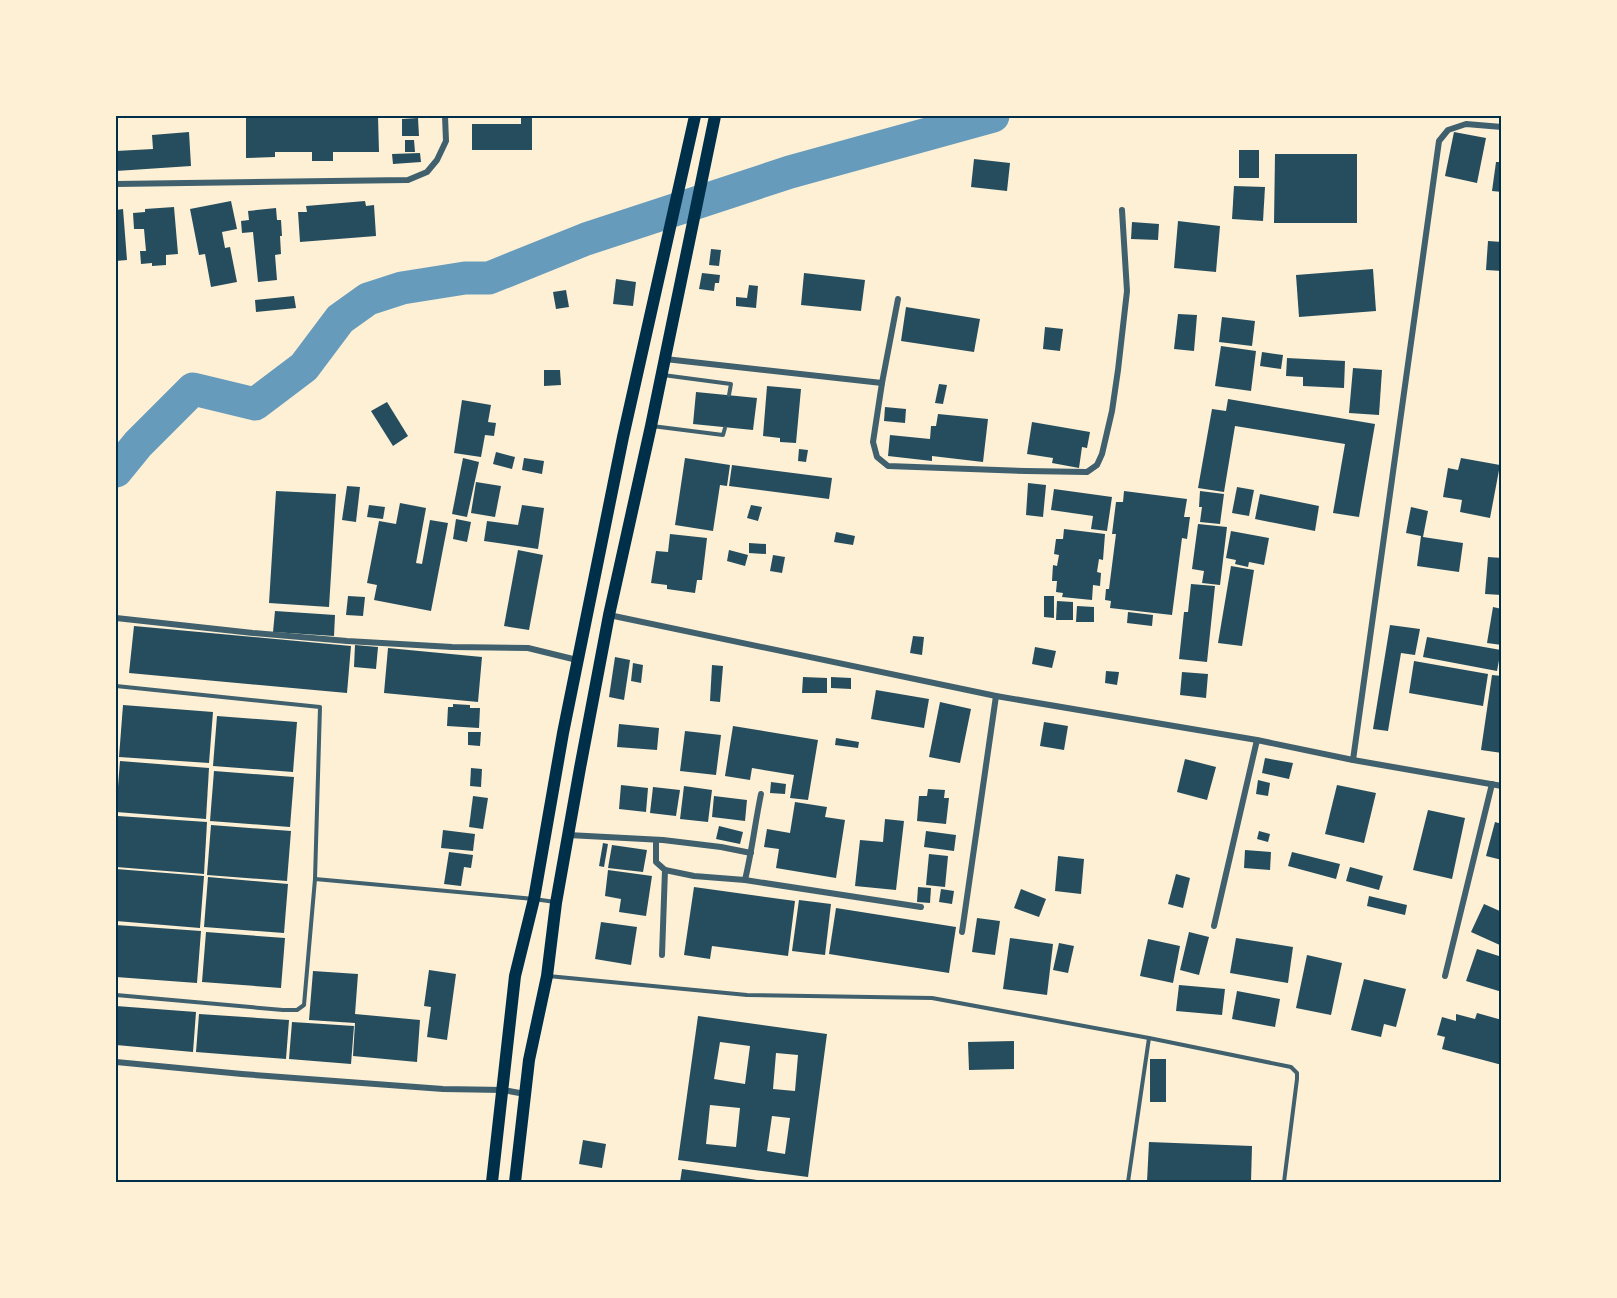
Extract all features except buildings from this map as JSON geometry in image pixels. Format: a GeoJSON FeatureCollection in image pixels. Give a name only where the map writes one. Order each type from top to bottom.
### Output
{"type":"FeatureCollection","features":[{"type":"Feature","properties":{"kind":"main road"},"geometry":{"type":"LineString","coordinates":[[492,1182],[515,976],[534,899],[577,660],[623,437],[695,116]]}},
{"type":"Feature","properties":{"kind":"main road"},"geometry":{"type":"LineString","coordinates":[[515,1182],[529,1060],[547,976],[556,903],[609,615],[662,375],[715,116]]}},
{"type":"Feature","properties":{"kind":"street"},"geometry":{"type":"LineString","coordinates":[[116,184],[408,180],[427,172],[437,160],[446,141],[445,116]]}},
{"type":"Feature","properties":{"kind":"street"},"geometry":{"type":"LineString","coordinates":[[1353,760],[1439,141],[1448,130],[1466,124],[1502,127]]}},
{"type":"Feature","properties":{"kind":"street"},"geometry":{"type":"LineString","coordinates":[[898,299],[873,442],[877,457],[888,466],[1087,472],[1097,465],[1102,454],[1118,370],[1126,291],[1122,210]]}},
{"type":"Feature","properties":{"kind":"street"},"geometry":{"type":"LineString","coordinates":[[665,359],[882,383]]}},
{"type":"Feature","properties":{"kind":"street"},"geometry":{"type":"LineString","coordinates":[[609,615],[996,696],[1257,740],[1353,760],[1502,786]]}},
{"type":"Feature","properties":{"kind":"street"},"geometry":{"type":"LineString","coordinates":[[116,618],[347,641],[452,647],[528,648],[577,660]]}},
{"type":"Feature","properties":{"kind":"street"},"geometry":{"type":"LineString","coordinates":[[962,932],[996,696]]}},
{"type":"Feature","properties":{"kind":"street"},"geometry":{"type":"LineString","coordinates":[[1214,926],[1257,740]]}},
{"type":"Feature","properties":{"kind":"street"},"geometry":{"type":"LineString","coordinates":[[1445,976],[1492,784]]}},
{"type":"Feature","properties":{"kind":"street"},"geometry":{"type":"LineString","coordinates":[[745,879],[752,853],[753,830],[761,794]]}},
{"type":"Feature","properties":{"kind":"street"},"geometry":{"type":"LineString","coordinates":[[568,835],[656,840],[752,853]]}},
{"type":"Feature","properties":{"kind":"street"},"geometry":{"type":"LineString","coordinates":[[656,840],[656,862],[664,870],[694,876],[745,879],[921,908]]}},
{"type":"Feature","properties":{"kind":"street"},"geometry":{"type":"LineString","coordinates":[[662,955],[664,870]]}},
{"type":"Feature","properties":{"kind":"street"},"geometry":{"type":"LineString","coordinates":[[116,1062],[443,1089],[503,1090],[525,1094]]}},
{"type":"Feature","properties":{"kind":"lane"},"geometry":{"type":"LineString","coordinates":[[662,375],[731,384],[729,395]]}},
{"type":"Feature","properties":{"kind":"lane"},"geometry":{"type":"LineString","coordinates":[[651,426],[723,435],[725,428]]}},
{"type":"Feature","properties":{"kind":"lane"},"geometry":{"type":"LineString","coordinates":[[116,686],[320,707],[315,879],[304,1005],[297,1010],[283,1010],[116,995]]}},
{"type":"Feature","properties":{"kind":"lane"},"geometry":{"type":"LineString","coordinates":[[315,879],[534,899],[556,903]]}},
{"type":"Feature","properties":{"kind":"lane"},"geometry":{"type":"LineString","coordinates":[[547,976],[747,995],[932,998],[1291,1067],[1297,1073],[1297,1079],[1284,1182]]}},
{"type":"Feature","properties":{"kind":"lane"},"geometry":{"type":"LineString","coordinates":[[1128,1182],[1149,1038]]}},
{"type":"Feature","properties":{"kind":"waterway"},"geometry":{"type":"LineString","coordinates":[[116,471],[138,444],[193,389],[255,404],[304,367],[340,319],[368,299],[402,288],[465,278],[489,278],[586,239],[790,172],[993,116]]}}]}
